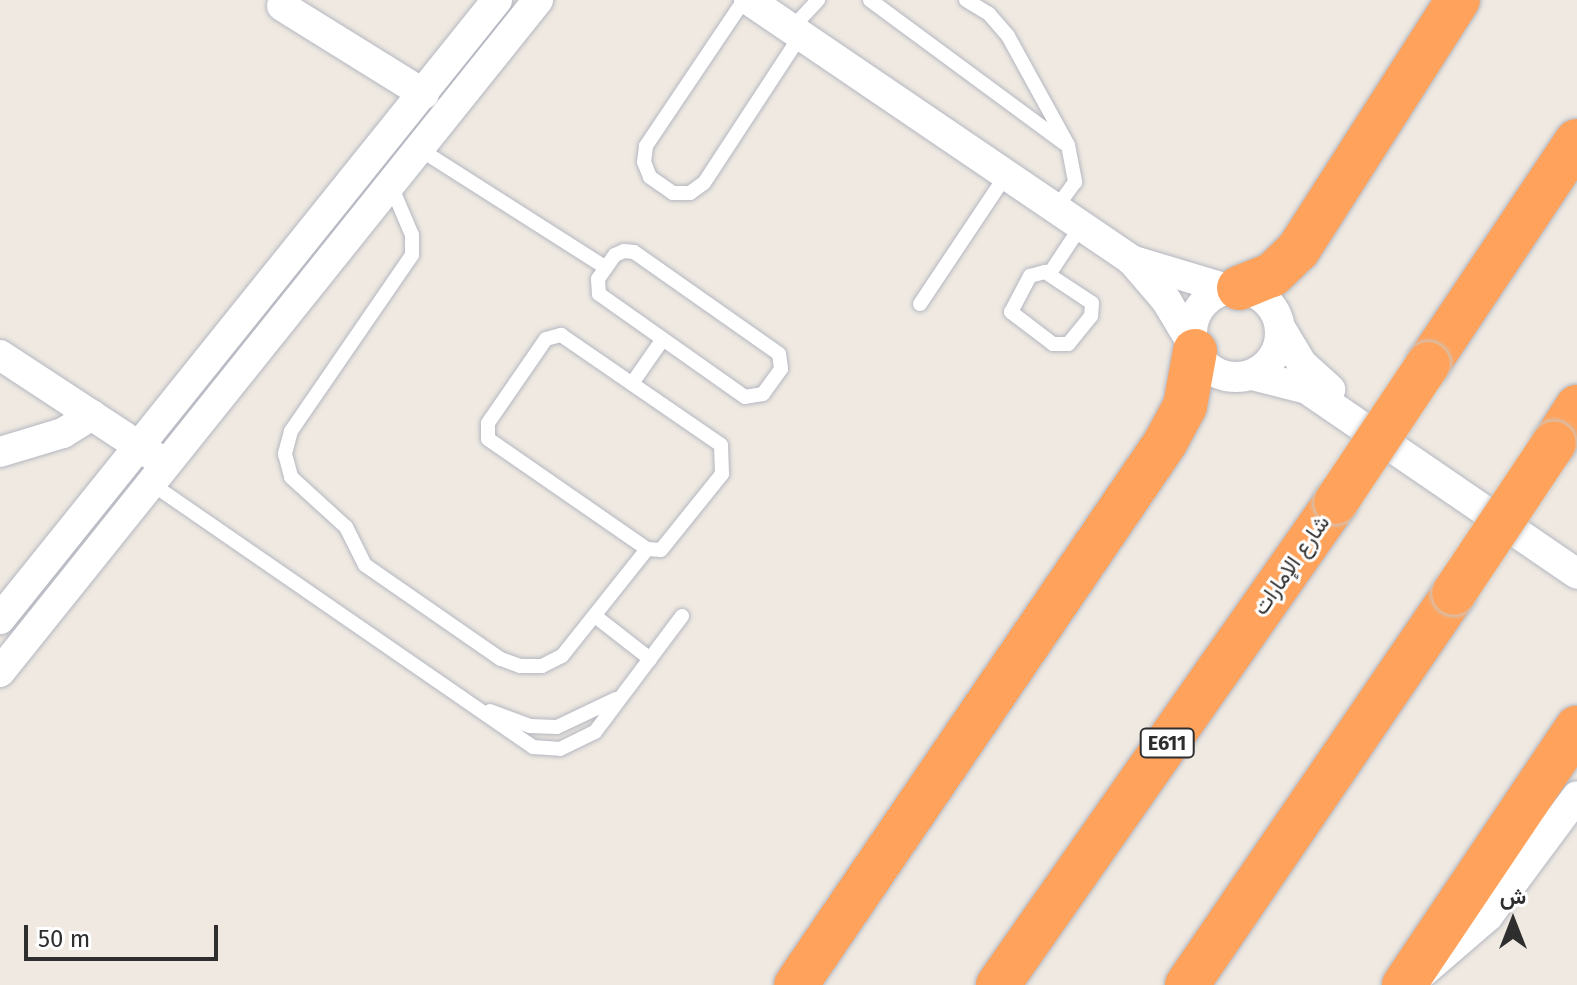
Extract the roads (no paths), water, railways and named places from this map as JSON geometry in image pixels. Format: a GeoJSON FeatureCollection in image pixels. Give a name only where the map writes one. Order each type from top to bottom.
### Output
{"type":"FeatureCollection","features":[{"type":"Feature","properties":{"kind":"highway"},"geometry":{"type":"LineString","coordinates":[[1233,288],[1272,275],[1298,250],[1458,0]]}},
{"type":"Feature","properties":{"kind":"highway","name":"شارع الإمارات"},"geometry":{"type":"LineString","coordinates":[[998,985],[1336,502],[1577,141]]}},
{"type":"Feature","properties":{"kind":"highway"},"geometry":{"type":"LineString","coordinates":[[796,985],[1165,443],[1185,406],[1194,349]]}},
{"type":"Feature","properties":{"kind":"highway"},"geometry":{"type":"LineString","coordinates":[[1187,985],[1577,407]]}},
{"type":"Feature","properties":{"kind":"highway"},"geometry":{"type":"LineString","coordinates":[[1404,985],[1577,728]]}},
{"type":"Feature","properties":{"kind":"street"},"geometry":{"type":"LineString","coordinates":[[0,619],[497,0]]}},
{"type":"Feature","properties":{"kind":"street"},"geometry":{"type":"LineString","coordinates":[[0,672],[392,188],[538,0]]}},
{"type":"Feature","properties":{"kind":"street"},"geometry":{"type":"LineString","coordinates":[[746,0],[1131,260],[1166,300],[1194,349],[1225,376],[1252,375],[1307,389],[1577,574]]}},
{"type":"Feature","properties":{"kind":"street"},"geometry":{"type":"LineString","coordinates":[[282,6],[424,94]]}},
{"type":"Feature","properties":{"kind":"street"},"geometry":{"type":"LineString","coordinates":[[394,132],[421,150]]}},
{"type":"Feature","properties":{"kind":"street"},"geometry":{"type":"LineString","coordinates":[[1131,260],[1263,297],[1302,364],[1332,391],[1577,549]]}},
{"type":"Feature","properties":{"kind":"street"},"geometry":{"type":"LineString","coordinates":[[1194,349],[1194,316],[1213,294],[1233,288]]}},
{"type":"Feature","properties":{"kind":"street"},"geometry":{"type":"LineString","coordinates":[[1252,375],[1274,357],[1281,329]]}},
{"type":"Feature","properties":{"kind":"street"},"geometry":{"type":"LineString","coordinates":[[0,355],[141,447],[159,474]]}},
{"type":"Feature","properties":{"kind":"street"},"geometry":{"type":"LineString","coordinates":[[0,452],[63,433],[92,415]]}},
{"type":"Feature","properties":{"kind":"street"},"geometry":{"type":"LineString","coordinates":[[1404,985],[1488,916],[1577,796]]}},
{"type":"Feature","properties":{"kind":"lane"},"geometry":{"type":"LineString","coordinates":[[746,0],[646,146],[644,162],[650,177],[673,193],[690,193],[704,183],[818,0]]}},
{"type":"Feature","properties":{"kind":"lane"},"geometry":{"type":"LineString","coordinates":[[870,0],[1068,145]]}},
{"type":"Feature","properties":{"kind":"lane"},"geometry":{"type":"LineString","coordinates":[[966,0],[989,14],[1008,36],[1068,145],[1075,182],[1056,208]]}},
{"type":"Feature","properties":{"kind":"lane"},"geometry":{"type":"LineString","coordinates":[[421,150],[606,268]]}},
{"type":"Feature","properties":{"kind":"lane"},"geometry":{"type":"LineString","coordinates":[[920,304],[1006,175]]}},
{"type":"Feature","properties":{"kind":"lane"},"geometry":{"type":"LineString","coordinates":[[392,188],[412,235],[412,255],[291,431],[285,454],[291,477],[346,527],[365,565],[511,664],[531,667],[552,662],[595,616],[647,549]]}},
{"type":"Feature","properties":{"kind":"lane"},"geometry":{"type":"LineString","coordinates":[[1050,273],[1090,299],[1092,307],[1073,342],[1063,346],[1053,344],[1011,312],[1030,276],[1050,273],[1081,226]]}},
{"type":"Feature","properties":{"kind":"lane"},"geometry":{"type":"LineString","coordinates":[[619,252],[634,252],[779,354],[782,366],[763,394],[749,398],[663,339],[599,294],[598,279],[619,252]]}},
{"type":"Feature","properties":{"kind":"lane"},"geometry":{"type":"LineString","coordinates":[[551,336],[565,336],[633,382],[717,439],[725,460],[722,474],[666,547],[647,549],[492,443],[486,434],[488,423],[551,336]]}},
{"type":"Feature","properties":{"kind":"lane"},"geometry":{"type":"LineString","coordinates":[[633,382],[663,339]]}},
{"type":"Feature","properties":{"kind":"lane"},"geometry":{"type":"LineString","coordinates":[[159,474],[481,707],[521,743],[560,749],[595,732],[682,616]]}},
{"type":"Feature","properties":{"kind":"lane"},"geometry":{"type":"LineString","coordinates":[[595,616],[650,659]]}},
{"type":"Feature","properties":{"kind":"lane"},"geometry":{"type":"LineString","coordinates":[[481,707],[530,726],[557,727],[620,696]]}}]}
